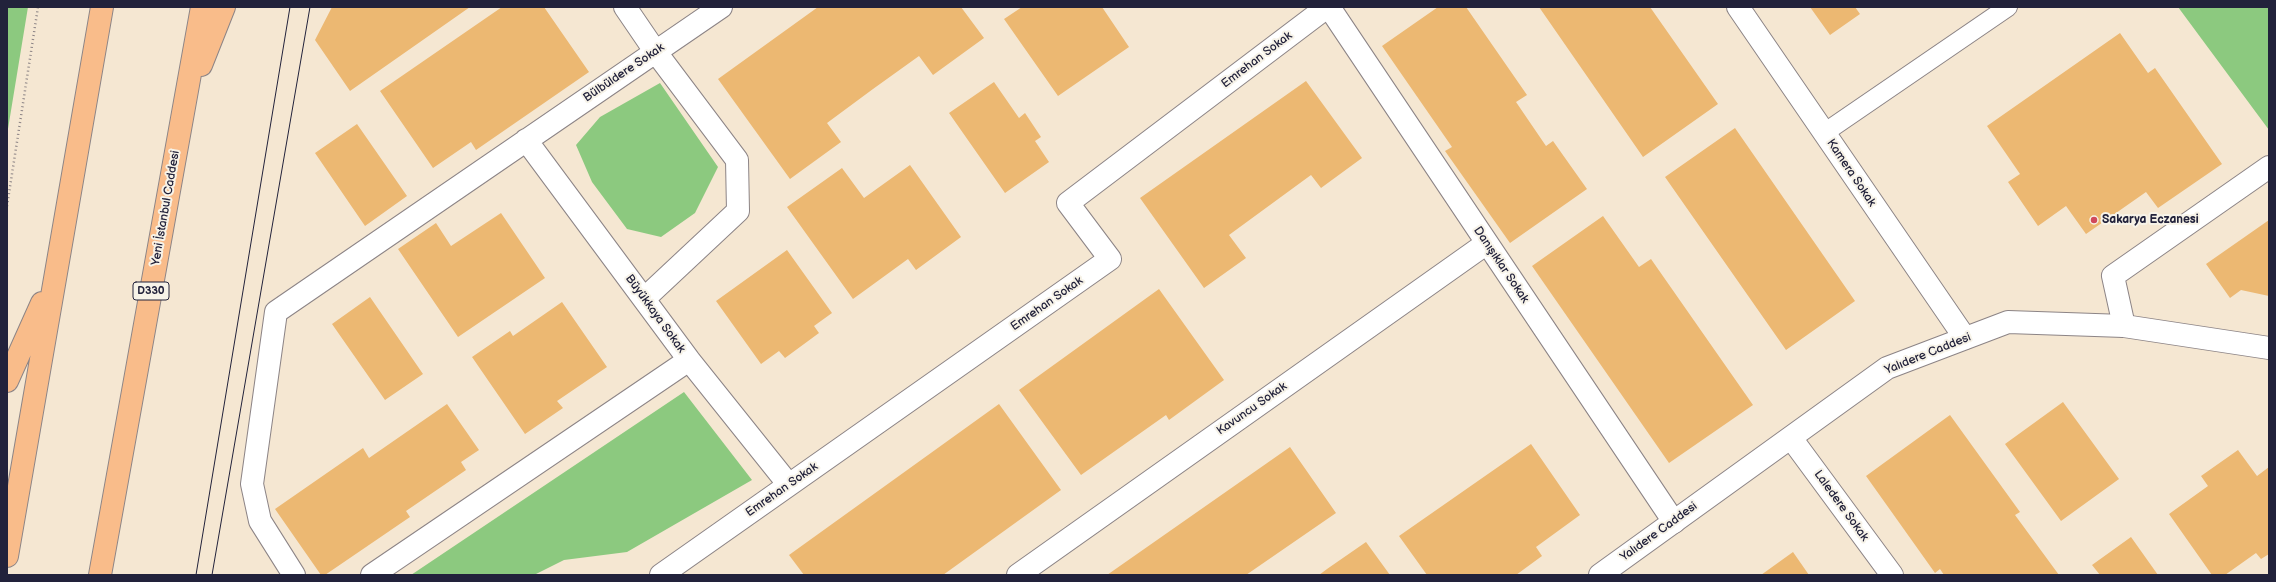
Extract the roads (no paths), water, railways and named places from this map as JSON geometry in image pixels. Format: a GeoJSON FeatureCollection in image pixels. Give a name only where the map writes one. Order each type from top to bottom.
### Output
{"type":"FeatureCollection","features":[{"type":"Feature","properties":{"kind":"highway"},"geometry":{"type":"LineString","coordinates":[[7,556],[102,7]]}},
{"type":"Feature","properties":{"kind":"highway","name":"Yeni İstanbul Caddesi"},"geometry":{"type":"LineString","coordinates":[[100,575],[202,7]]}},
{"type":"Feature","properties":{"kind":"highway"},"geometry":{"type":"LineString","coordinates":[[184,109],[224,7]]}},
{"type":"Feature","properties":{"kind":"highway"},"geometry":{"type":"LineString","coordinates":[[7,382],[57,268]]}},
{"type":"Feature","properties":{"kind":"street"},"geometry":{"type":"LineString","coordinates":[[625,7],[654,51],[737,160],[738,210],[644,299]]}},
{"type":"Feature","properties":{"kind":"street","name":"Bülbüldere Sokak"},"geometry":{"type":"LineString","coordinates":[[294,575],[260,521],[252,484],[276,312],[654,51],[721,7]]}},
{"type":"Feature","properties":{"kind":"street","name":"Danışıklar Sokak"},"geometry":{"type":"LineString","coordinates":[[1328,7],[1674,522]]}},
{"type":"Feature","properties":{"kind":"street","name":"Emrehan Sokak"},"geometry":{"type":"LineString","coordinates":[[661,575],[1110,259],[1068,203],[1328,7]]}},
{"type":"Feature","properties":{"kind":"street","name":"Kamera Sokak"},"geometry":{"type":"LineString","coordinates":[[1738,7],[1965,338]]}},
{"type":"Feature","properties":{"kind":"street","name":"Büyükkaya Sokak"},"geometry":{"type":"LineString","coordinates":[[526,140],[689,360],[789,485]]}},
{"type":"Feature","properties":{"kind":"street"},"geometry":{"type":"LineString","coordinates":[[2124,326],[2113,276],[2269,167]]}},
{"type":"Feature","properties":{"kind":"street","name":"Kavuncu Sokak"},"geometry":{"type":"LineString","coordinates":[[1018,575],[1487,243]]}},
{"type":"Feature","properties":{"kind":"street","name":"Yalıdere Caddesi"},"geometry":{"type":"LineString","coordinates":[[1600,575],[1887,368],[2008,322],[2124,326],[2269,348]]}},
{"type":"Feature","properties":{"kind":"street"},"geometry":{"type":"LineString","coordinates":[[372,575],[689,360]]}},
{"type":"Feature","properties":{"kind":"street","name":"Laledere Sokak"},"geometry":{"type":"LineString","coordinates":[[1791,438],[1892,575]]}},
{"type":"Feature","properties":{"kind":"lane"},"geometry":{"type":"LineString","coordinates":[[1824,133],[2008,7]]}},
{"type":"Feature","properties":{"kind":"tram line"},"geometry":{"type":"LineString","coordinates":[[196,575],[290,7]]}},
{"type":"Feature","properties":{"kind":"tram line"},"geometry":{"type":"LineString","coordinates":[[212,575],[310,7]]}},
{"type":"Feature","properties":{"kind":"place","name":"Sakarya Eczanesi"},"geometry":{"type":"Point","coordinates":[2094,220]}}]}
